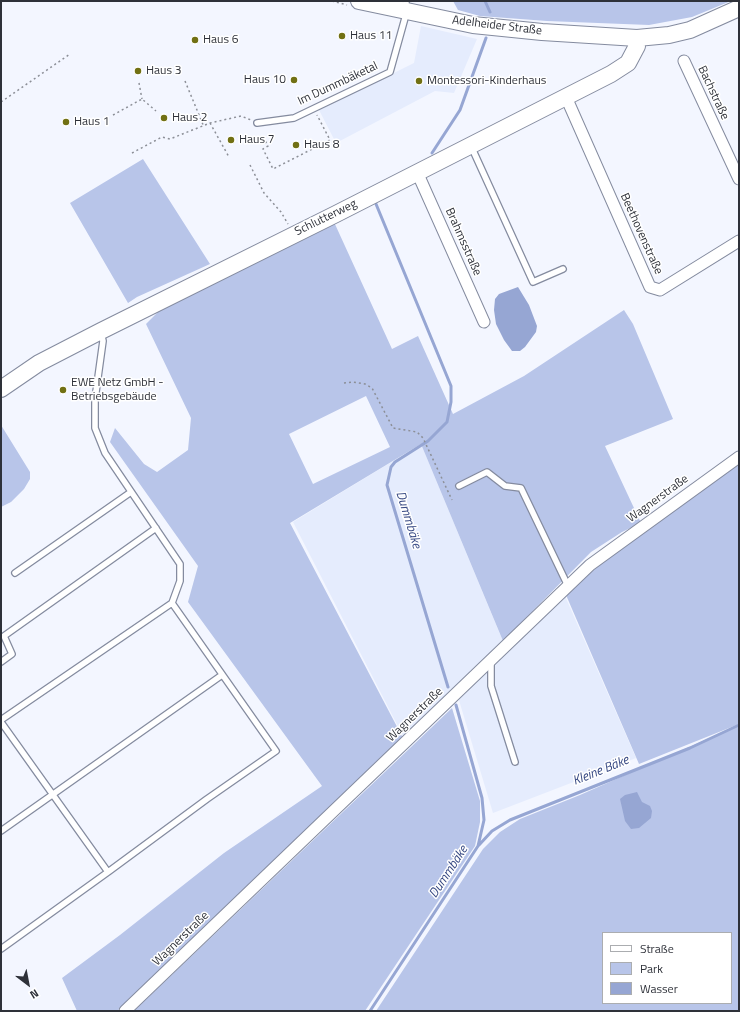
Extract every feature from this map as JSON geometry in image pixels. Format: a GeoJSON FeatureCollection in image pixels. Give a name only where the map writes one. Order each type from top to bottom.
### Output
{"type":"FeatureCollection","features":[{"type":"Feature","properties":{"kind":"street","name":"Adelheider Straße"},"geometry":{"type":"LineString","coordinates":[[358,1],[406,5],[473,25],[542,32],[637,38],[669,35],[690,30],[739,8]]}},
{"type":"Feature","properties":{"kind":"street","name":"Schlutterweg"},"geometry":{"type":"LineString","coordinates":[[1,389],[39,363],[610,74],[628,63],[637,46],[637,38]]}},
{"type":"Feature","properties":{"kind":"street","name":"Bachstraße"},"geometry":{"type":"LineString","coordinates":[[684,61],[739,179]]}},
{"type":"Feature","properties":{"kind":"street","name":"Beethovenstraße"},"geometry":{"type":"LineString","coordinates":[[566,97],[650,287],[660,290],[739,241]]}},
{"type":"Feature","properties":{"kind":"street","name":"Brahmsstraße"},"geometry":{"type":"LineString","coordinates":[[418,172],[484,322]]}},
{"type":"Feature","properties":{"kind":"street","name":"Wagnerstraße"},"geometry":{"type":"LineString","coordinates":[[125,1011],[590,565],[739,457]]}},
{"type":"Feature","properties":{"kind":"lane","name":"Im Dummbäketal"},"geometry":{"type":"LineString","coordinates":[[258,122],[294,118],[390,72],[405,18],[406,5]]}},
{"type":"Feature","properties":{"kind":"lane"},"geometry":{"type":"LineString","coordinates":[[471,145],[533,282],[563,269]]}},
{"type":"Feature","properties":{"kind":"lane"},"geometry":{"type":"LineString","coordinates":[[101,331],[103,341],[95,399],[95,428],[105,453],[180,564],[180,581],[172,603],[1,721],[108,872]]}},
{"type":"Feature","properties":{"kind":"lane"},"geometry":{"type":"LineString","coordinates":[[459,486],[487,472],[505,486],[521,488],[568,586]]}},
{"type":"Feature","properties":{"kind":"lane"},"geometry":{"type":"LineString","coordinates":[[16,573],[131,492]]}},
{"type":"Feature","properties":{"kind":"lane"},"geometry":{"type":"LineString","coordinates":[[1,662],[12,654],[4,636],[156,528]]}},
{"type":"Feature","properties":{"kind":"lane"},"geometry":{"type":"LineString","coordinates":[[1,949],[207,799],[276,751],[172,603]]}},
{"type":"Feature","properties":{"kind":"lane"},"geometry":{"type":"LineString","coordinates":[[491,660],[490,686],[516,762]]}},
{"type":"Feature","properties":{"kind":"lane"},"geometry":{"type":"LineString","coordinates":[[1,831],[222,675]]}},
{"type":"Feature","properties":{"kind":"path"},"geometry":{"type":"LineString","coordinates":[[1,102],[70,54]]}},
{"type":"Feature","properties":{"kind":"path"},"geometry":{"type":"LineString","coordinates":[[185,81],[204,127]]}},
{"type":"Feature","properties":{"kind":"path"},"geometry":{"type":"LineString","coordinates":[[139,83],[142,99],[156,111]]}},
{"type":"Feature","properties":{"kind":"path"},"geometry":{"type":"LineString","coordinates":[[113,115],[142,99]]}},
{"type":"Feature","properties":{"kind":"path"},"geometry":{"type":"LineString","coordinates":[[263,137],[268,146],[263,149],[273,169],[330,140],[314,108]]}},
{"type":"Feature","properties":{"kind":"path"},"geometry":{"type":"LineString","coordinates":[[132,154],[162,137],[170,139],[204,127],[210,123],[241,116],[258,122]]}},
{"type":"Feature","properties":{"kind":"path"},"geometry":{"type":"LineString","coordinates":[[210,123],[229,157]]}},
{"type":"Feature","properties":{"kind":"path"},"geometry":{"type":"LineString","coordinates":[[250,165],[264,193],[282,212],[294,234]]}},
{"type":"Feature","properties":{"kind":"path"},"geometry":{"type":"LineString","coordinates":[[344,383],[353,382],[365,384],[372,388],[392,428],[417,432],[424,438],[452,500]]}},
{"type":"Feature","properties":{"kind":"shaded area","name":"Montessori-Kinderhaus"},"geometry":{"type":"Polygon","coordinates":[[[421,26],[477,39],[454,93],[435,91],[336,143],[319,110],[414,63],[421,26]]]}},
{"type":"Feature","properties":{"kind":"shaded area"},"geometry":{"type":"Polygon","coordinates":[[[421,444],[507,651],[565,596],[636,758],[493,813],[455,687],[404,738],[293,522],[421,444]]]}},
{"type":"Feature","properties":{"kind":"green space"},"geometry":{"type":"Polygon","coordinates":[[[453,1],[731,1],[692,17],[649,25],[547,21],[480,16],[458,10],[453,1]]]}},
{"type":"Feature","properties":{"kind":"green space"},"geometry":{"type":"Polygon","coordinates":[[[143,159],[210,264],[137,297],[128,303],[70,203],[143,159]]]}},
{"type":"Feature","properties":{"kind":"green space"},"geometry":{"type":"Polygon","coordinates":[[[334,222],[392,349],[418,336],[453,414],[524,376],[624,310],[633,324],[673,419],[605,446],[641,523],[622,532],[591,552],[503,641],[421,444],[290,523],[404,740],[165,968],[117,1011],[77,1011],[62,978],[120,935],[224,853],[322,786],[188,602],[198,566],[110,442],[115,428],[144,464],[157,472],[188,450],[191,418],[146,324],[164,306],[334,222]],[[366,396],[289,434],[313,484],[390,447],[366,396]]]}},
{"type":"Feature","properties":{"kind":"green space"},"geometry":{"type":"Polygon","coordinates":[[[1,425],[30,472],[30,479],[24,489],[11,502],[1,507],[1,425]]]}},
{"type":"Feature","properties":{"kind":"green space"},"geometry":{"type":"Polygon","coordinates":[[[739,462],[739,724],[639,764],[566,595],[597,567],[739,462]]]}},
{"type":"Feature","properties":{"kind":"green space"},"geometry":{"type":"Polygon","coordinates":[[[452,708],[480,801],[480,822],[475,846],[365,1011],[134,1011],[452,708]]]}},
{"type":"Feature","properties":{"kind":"green space"},"geometry":{"type":"Polygon","coordinates":[[[739,725],[739,1011],[376,1011],[483,849],[500,832],[520,819],[580,795],[739,725]]]}},
{"type":"Feature","properties":{"kind":"water"},"geometry":{"type":"Polygon","coordinates":[[[518,287],[529,305],[537,326],[536,332],[525,347],[520,351],[512,351],[504,340],[496,324],[494,310],[495,299],[499,294],[518,287]]]}},
{"type":"Feature","properties":{"kind":"water"},"geometry":{"type":"Polygon","coordinates":[[[637,792],[642,802],[650,806],[652,811],[651,818],[639,828],[631,829],[625,821],[620,799],[625,795],[637,792]]]}},
{"type":"Feature","properties":{"kind":"waterway","name":"Dummbäke"},"geometry":{"type":"LineString","coordinates":[[485,1],[490,12]]}},
{"type":"Feature","properties":{"kind":"waterway","name":"Dummbäke"},"geometry":{"type":"LineString","coordinates":[[432,153],[460,110],[486,38]]}},
{"type":"Feature","properties":{"kind":"waterway","name":"Dummbäke"},"geometry":{"type":"LineString","coordinates":[[376,204],[451,386],[451,402],[447,422],[428,441],[395,462],[391,467],[387,485],[448,687]]}},
{"type":"Feature","properties":{"kind":"waterway","name":"Dummbäke"},"geometry":{"type":"LineString","coordinates":[[370,1011],[478,846],[484,820],[482,798],[456,705]]}},
{"type":"Feature","properties":{"kind":"waterway","name":"Kleine Bäke"},"geometry":{"type":"LineString","coordinates":[[479,845],[492,831],[510,820],[690,748],[739,725]]}},
{"type":"Feature","properties":{"kind":"place","name":"Haus 11"},"geometry":{"type":"Point","coordinates":[342,36]}},
{"type":"Feature","properties":{"kind":"place","name":"Haus 6"},"geometry":{"type":"Point","coordinates":[195,40]}},
{"type":"Feature","properties":{"kind":"place","name":"Haus 3"},"geometry":{"type":"Point","coordinates":[138,71]}},
{"type":"Feature","properties":{"kind":"place","name":"Haus 10"},"geometry":{"type":"Point","coordinates":[294,80]}},
{"type":"Feature","properties":{"kind":"place","name":"Montessori-Kinderhaus"},"geometry":{"type":"Point","coordinates":[419,81]}},
{"type":"Feature","properties":{"kind":"place","name":"Haus 2"},"geometry":{"type":"Point","coordinates":[164,118]}},
{"type":"Feature","properties":{"kind":"place","name":"Haus 1"},"geometry":{"type":"Point","coordinates":[66,122]}},
{"type":"Feature","properties":{"kind":"place","name":"Haus 7"},"geometry":{"type":"Point","coordinates":[231,140]}},
{"type":"Feature","properties":{"kind":"place","name":"Haus 8"},"geometry":{"type":"Point","coordinates":[296,145]}},
{"type":"Feature","properties":{"kind":"place","name":"EWE Netz GmbH - Betriebsgebäude"},"geometry":{"type":"Point","coordinates":[63,390]}}]}
